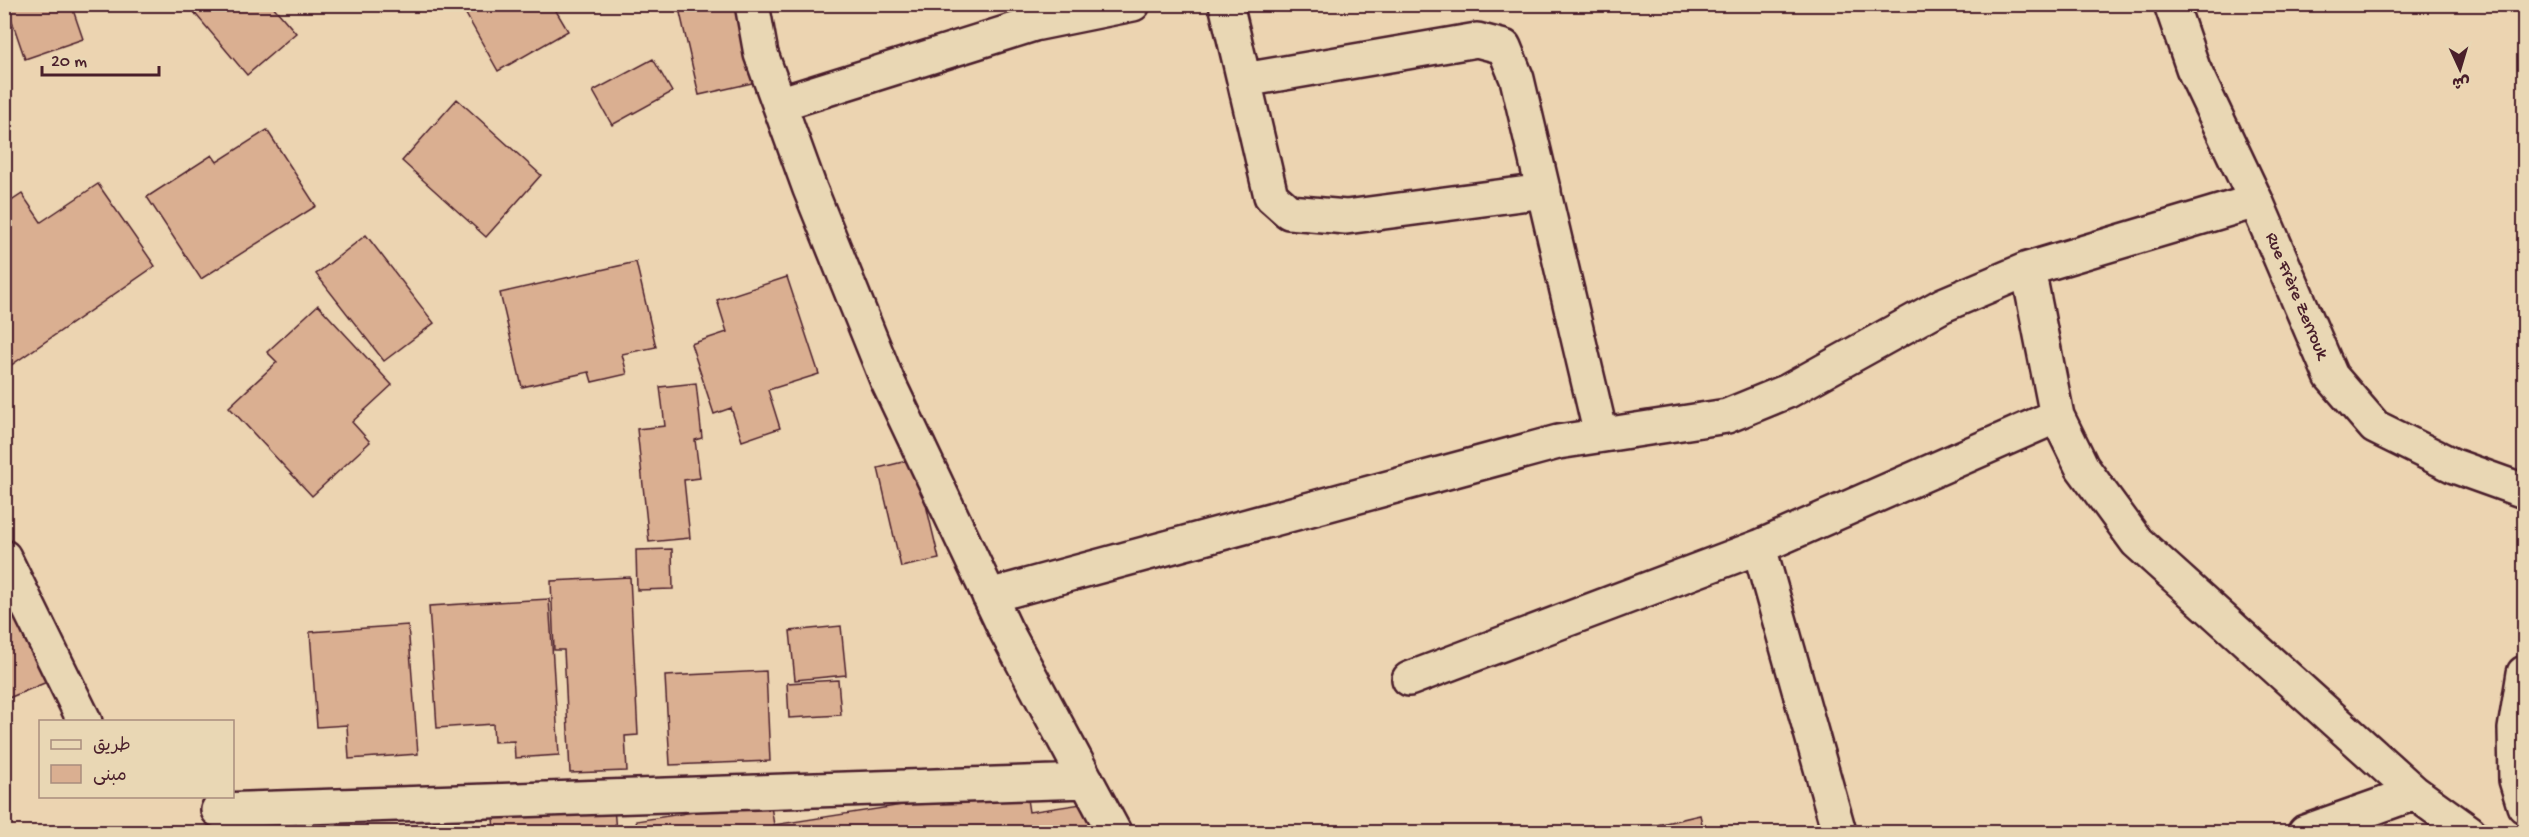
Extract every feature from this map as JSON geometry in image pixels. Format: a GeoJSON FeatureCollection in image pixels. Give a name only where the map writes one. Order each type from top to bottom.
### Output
{"type":"FeatureCollection","features":[{"type":"Feature","properties":{"kind":"street"},"geometry":{"type":"LineString","coordinates":[[752,4],[761,54],[887,380],[989,596],[1114,832]]}},
{"type":"Feature","properties":{"kind":"street"},"geometry":{"type":"LineString","coordinates":[[779,104],[1029,14],[1133,4]]}},
{"type":"Feature","properties":{"kind":"street"},"geometry":{"type":"LineString","coordinates":[[1226,4],[1271,196],[1288,212],[1346,217],[1544,190]]}},
{"type":"Feature","properties":{"kind":"street","name":"Rue Frère Zerrouk"},"geometry":{"type":"LineString","coordinates":[[2171,4],[2193,68],[2256,201],[2331,376],[2375,428],[2454,466],[2524,491]]}},
{"type":"Feature","properties":{"kind":"street"},"geometry":{"type":"LineString","coordinates":[[1244,80],[1477,40],[1503,47],[1518,79],[1601,435]]}},
{"type":"Feature","properties":{"kind":"street"},"geometry":{"type":"LineString","coordinates":[[989,596],[1558,442],[1727,416],[1788,391],[1942,305],[2028,269],[2256,201]]}},
{"type":"Feature","properties":{"kind":"street"},"geometry":{"type":"LineString","coordinates":[[2028,269],[2057,416],[2082,467],[2138,542],[2415,793],[2469,832]]}},
{"type":"Feature","properties":{"kind":"street"},"geometry":{"type":"LineString","coordinates":[[1409,679],[1759,547],[2057,416]]}},
{"type":"Feature","properties":{"kind":"street"},"geometry":{"type":"LineString","coordinates":[[1759,547],[1839,832]]}},
{"type":"Feature","properties":{"kind":"street"},"geometry":{"type":"LineString","coordinates":[[4,557],[84,720]]}},
{"type":"Feature","properties":{"kind":"street"},"geometry":{"type":"LineString","coordinates":[[2524,673],[2515,729],[2516,780],[2524,806]]}},
{"type":"Feature","properties":{"kind":"street"},"geometry":{"type":"LineString","coordinates":[[218,810],[1087,781]]}},
{"type":"Feature","properties":{"kind":"street"},"geometry":{"type":"LineString","coordinates":[[2305,832],[2415,793]]}},
{"type":"Feature","properties":{"kind":"building"},"geometry":{"type":"Polygon","coordinates":[[[4,4],[71,4],[83,39],[25,59],[9,12],[4,13],[4,4]]]}},
{"type":"Feature","properties":{"kind":"building"},"geometry":{"type":"Polygon","coordinates":[[[187,4],[271,4],[296,33],[247,75],[187,4]]]}},
{"type":"Feature","properties":{"kind":"building"},"geometry":{"type":"Polygon","coordinates":[[[466,4],[552,4],[568,31],[498,71],[462,7],[466,4]]]}},
{"type":"Feature","properties":{"kind":"building"},"geometry":{"type":"Polygon","coordinates":[[[678,4],[744,4],[761,81],[699,95],[678,4]]]}},
{"type":"Feature","properties":{"kind":"building"},"geometry":{"type":"Polygon","coordinates":[[[653,59],[672,92],[612,125],[593,91],[653,59]]]}},
{"type":"Feature","properties":{"kind":"building"},"geometry":{"type":"Polygon","coordinates":[[[457,99],[541,175],[486,237],[402,161],[457,99]]]}},
{"type":"Feature","properties":{"kind":"building"},"geometry":{"type":"Polygon","coordinates":[[[267,130],[316,206],[201,279],[147,197],[212,155],[217,162],[267,130]]]}},
{"type":"Feature","properties":{"kind":"building"},"geometry":{"type":"Polygon","coordinates":[[[98,184],[155,266],[4,370],[4,206],[22,194],[41,222],[98,184]]]}},
{"type":"Feature","properties":{"kind":"building"},"geometry":{"type":"Polygon","coordinates":[[[366,235],[434,323],[384,361],[316,274],[366,235]]]}},
{"type":"Feature","properties":{"kind":"building"},"geometry":{"type":"Polygon","coordinates":[[[636,262],[656,347],[622,354],[627,374],[592,382],[589,372],[522,387],[500,293],[636,262]]]}},
{"type":"Feature","properties":{"kind":"building"},"geometry":{"type":"Polygon","coordinates":[[[787,277],[819,374],[768,390],[780,428],[742,441],[731,408],[714,414],[691,344],[727,332],[717,300],[787,277]]]}},
{"type":"Feature","properties":{"kind":"building"},"geometry":{"type":"Polygon","coordinates":[[[318,305],[392,385],[352,422],[370,442],[312,496],[229,407],[277,362],[267,352],[318,305]]]}},
{"type":"Feature","properties":{"kind":"building"},"geometry":{"type":"Polygon","coordinates":[[[696,383],[702,438],[695,440],[700,478],[684,480],[690,538],[649,542],[637,429],[665,426],[660,387],[696,383]]]}},
{"type":"Feature","properties":{"kind":"building"},"geometry":{"type":"Polygon","coordinates":[[[915,459],[939,559],[901,567],[878,468],[915,459]]]}},
{"type":"Feature","properties":{"kind":"building"},"geometry":{"type":"Polygon","coordinates":[[[672,549],[673,589],[637,590],[636,550],[672,549]]]}},
{"type":"Feature","properties":{"kind":"building"},"geometry":{"type":"Polygon","coordinates":[[[4,562],[54,679],[4,700],[4,562]]]}},
{"type":"Feature","properties":{"kind":"building"},"geometry":{"type":"Polygon","coordinates":[[[630,577],[638,735],[625,736],[627,771],[570,773],[564,650],[554,650],[551,581],[630,577]]]}},
{"type":"Feature","properties":{"kind":"building"},"geometry":{"type":"Polygon","coordinates":[[[549,599],[559,755],[515,758],[514,741],[494,742],[493,724],[437,728],[429,606],[549,599]]]}},
{"type":"Feature","properties":{"kind":"building"},"geometry":{"type":"Polygon","coordinates":[[[408,625],[418,754],[349,759],[347,725],[317,727],[310,632],[408,625]]]}},
{"type":"Feature","properties":{"kind":"building"},"geometry":{"type":"Polygon","coordinates":[[[841,626],[846,675],[795,680],[790,631],[841,626]]]}},
{"type":"Feature","properties":{"kind":"building"},"geometry":{"type":"Polygon","coordinates":[[[766,671],[770,761],[670,765],[665,676],[766,671]]]}},
{"type":"Feature","properties":{"kind":"building"},"geometry":{"type":"Polygon","coordinates":[[[838,680],[841,715],[789,718],[787,683],[838,680]]]}},
{"type":"Feature","properties":{"kind":"building"},"geometry":{"type":"Polygon","coordinates":[[[1025,786],[1029,812],[1088,803],[1092,832],[638,832],[636,821],[770,800],[774,825],[1025,786]]]}},
{"type":"Feature","properties":{"kind":"building"},"geometry":{"type":"Polygon","coordinates":[[[614,807],[616,832],[494,832],[493,816],[614,807]]]}},
{"type":"Feature","properties":{"kind":"building"},"geometry":{"type":"Polygon","coordinates":[[[1700,815],[1704,832],[1627,832],[1700,815]]]}}]}
